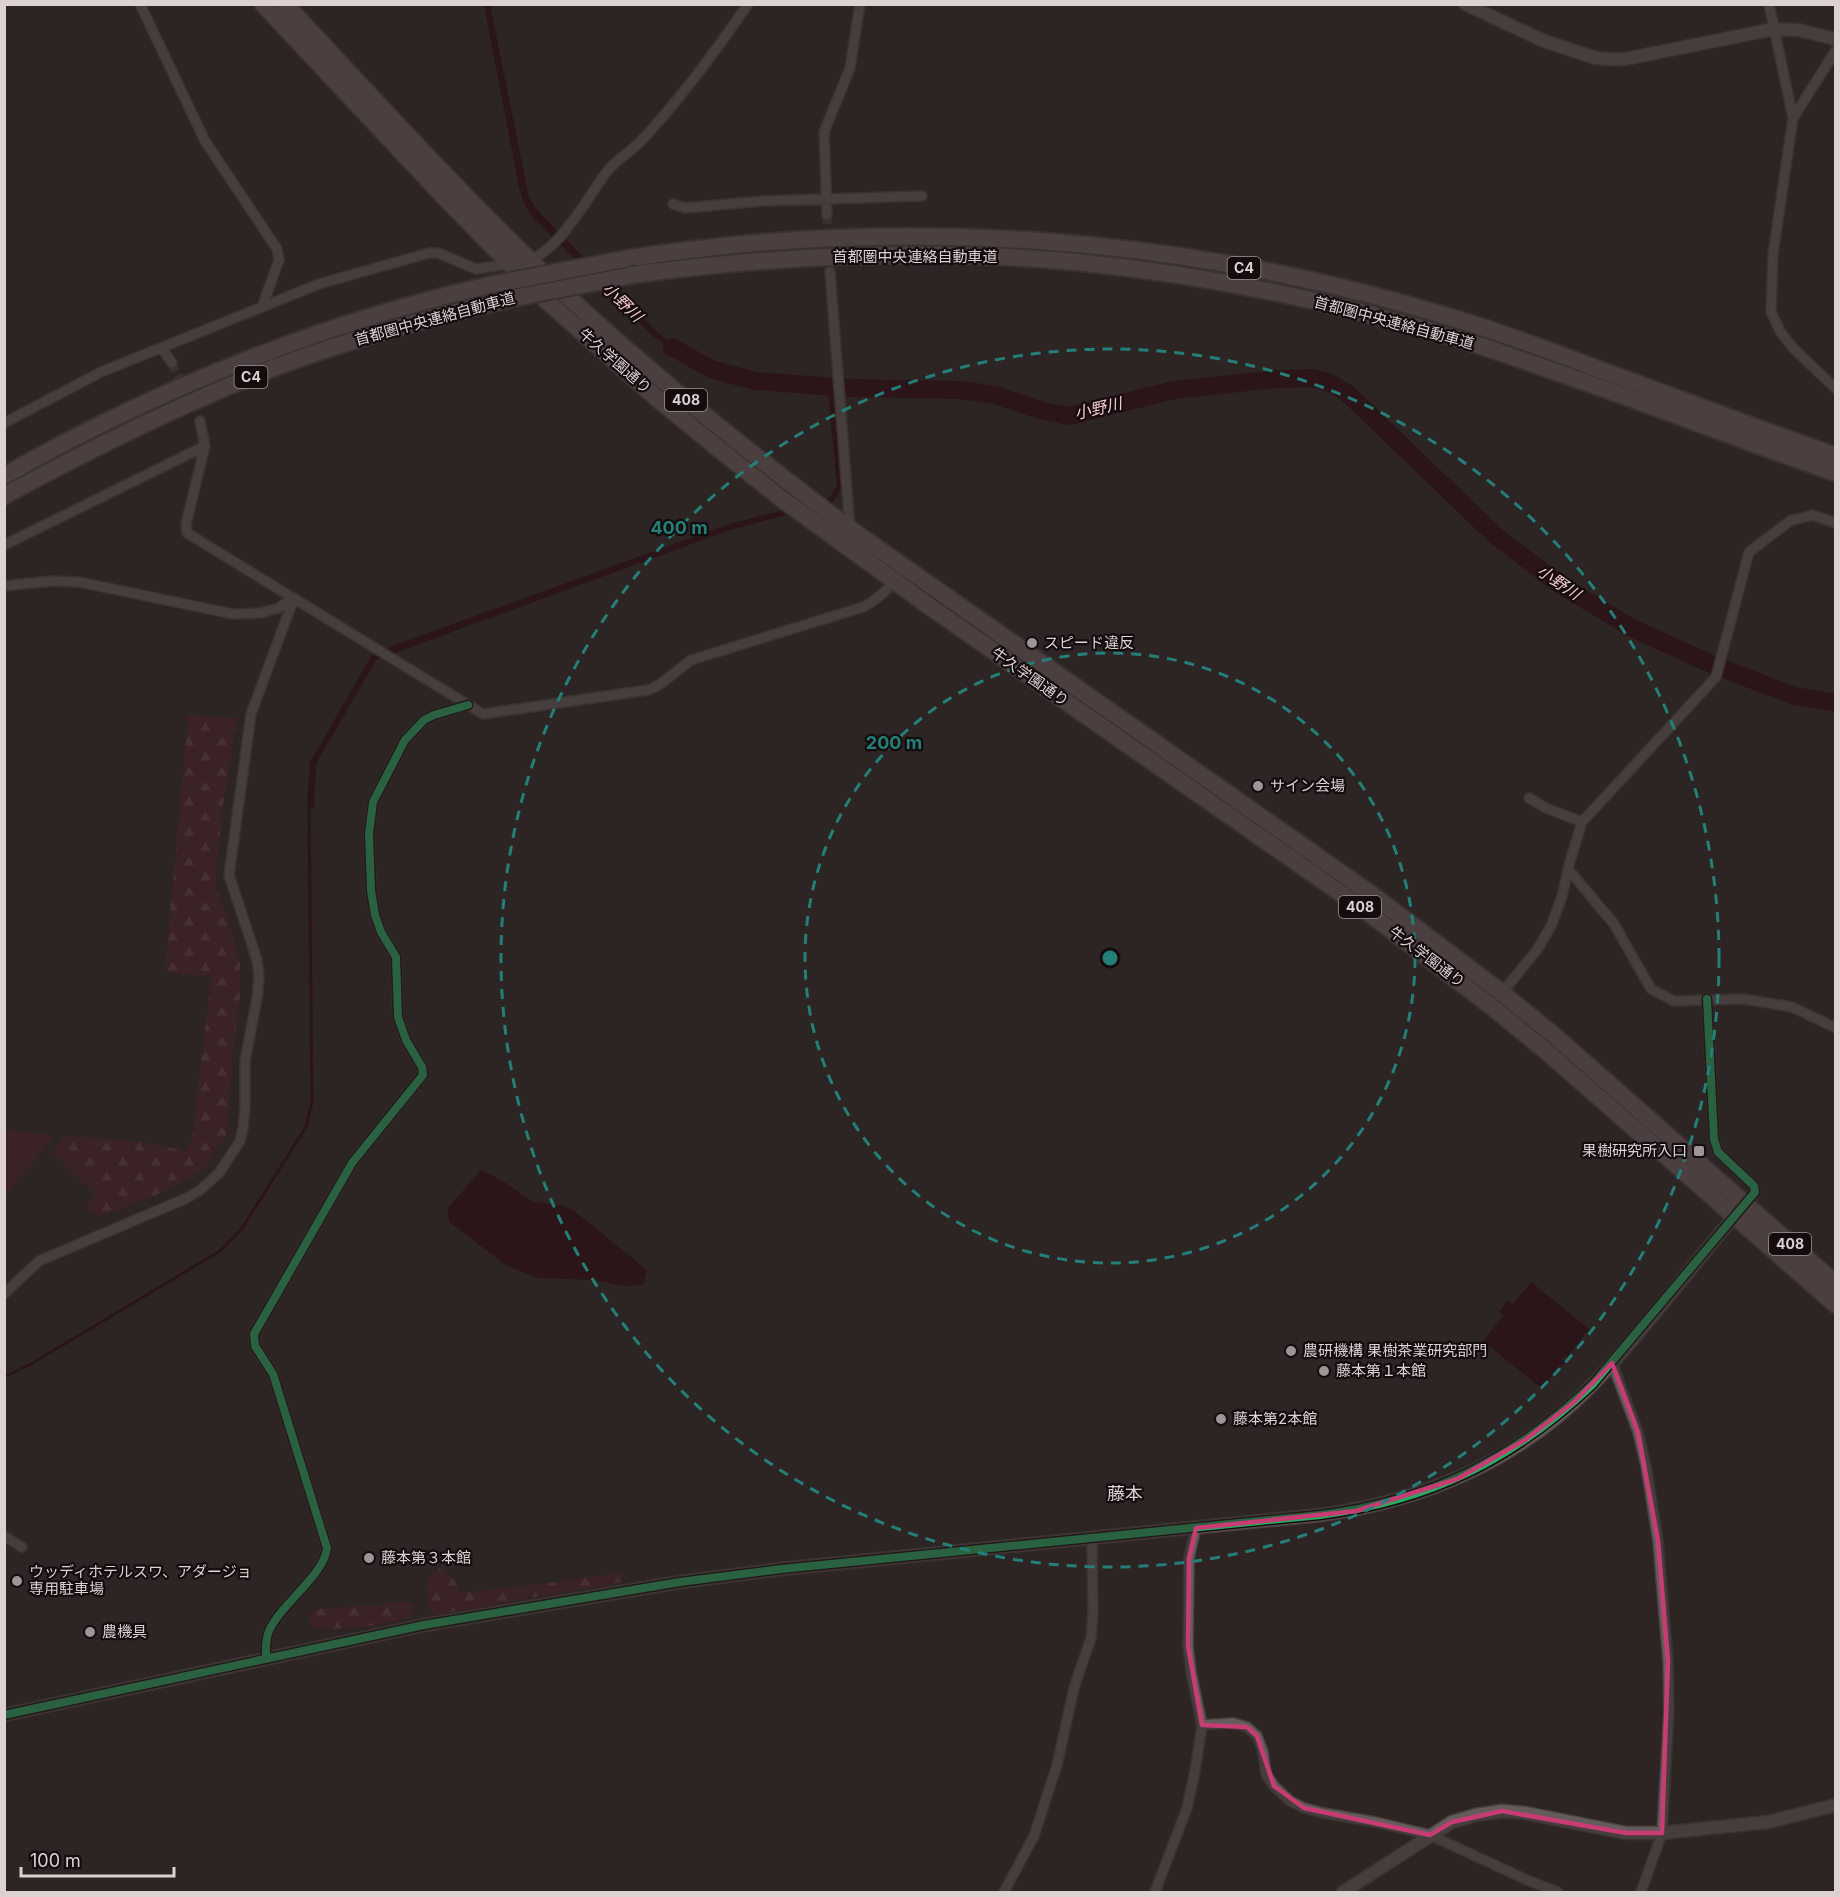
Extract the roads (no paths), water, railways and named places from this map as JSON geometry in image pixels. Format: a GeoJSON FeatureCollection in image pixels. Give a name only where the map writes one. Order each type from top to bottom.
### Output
{"type":"FeatureCollection","features":[{"type":"Feature","properties":{"kind":"highway","name":"牛久学園通り"},"geometry":{"type":"LineString","coordinates":[[275,6],[530,260],[666,384],[787,482],[850,529],[899,574],[1432,960],[1739,1210],[1836,1284]]}},
{"type":"Feature","properties":{"kind":"highway","name":"牛久学園通り"},"geometry":{"type":"LineString","coordinates":[[275,6],[509,264],[600,348],[719,449],[782,499],[899,574],[1371,894],[1502,993],[1583,1060],[1836,1305]]}},
{"type":"Feature","properties":{"kind":"highway","name":"首都圏中央連絡自動車道"},"geometry":{"type":"LineString","coordinates":[[4,476],[106,421],[188,384],[333,328],[402,308],[495,284],[625,259],[741,243],[910,237],[995,238],[1077,243],[1220,263],[1315,282],[1391,300],[1512,337],[1836,456]]}},
{"type":"Feature","properties":{"kind":"highway","name":"首都圏中央連絡自動車道"},"geometry":{"type":"LineString","coordinates":[[4,496],[115,438],[194,401],[269,370],[409,324],[513,298],[639,274],[747,261],[911,255],[995,256],[1075,262],[1223,282],[1308,300],[1447,335],[1609,390],[1836,473]]}},
{"type":"Feature","properties":{"kind":"street"},"geometry":{"type":"LineString","coordinates":[[140,4],[205,141],[278,249],[279,260],[262,307]]}},
{"type":"Feature","properties":{"kind":"street"},"geometry":{"type":"LineString","coordinates":[[4,423],[101,372],[320,284],[429,254],[438,253],[476,269],[530,260],[541,254],[562,233],[610,167],[639,143],[675,101],[748,4]]}},
{"type":"Feature","properties":{"kind":"street"},"geometry":{"type":"LineString","coordinates":[[827,215],[824,132],[850,68],[860,4]]}},
{"type":"Feature","properties":{"kind":"street"},"geometry":{"type":"LineString","coordinates":[[1465,4],[1544,41],[1596,58],[1625,58],[1774,29],[1798,30],[1836,39]]}},
{"type":"Feature","properties":{"kind":"street"},"geometry":{"type":"LineString","coordinates":[[1769,4],[1793,118],[1773,254],[1771,312],[1780,331],[1792,347],[1836,389]]}},
{"type":"Feature","properties":{"kind":"street"},"geometry":{"type":"LineString","coordinates":[[1793,118],[1836,50]]}},
{"type":"Feature","properties":{"kind":"street"},"geometry":{"type":"LineString","coordinates":[[673,204],[685,208],[762,201],[922,196]]}},
{"type":"Feature","properties":{"kind":"street"},"geometry":{"type":"LineString","coordinates":[[830,272],[850,529]]}},
{"type":"Feature","properties":{"kind":"street"},"geometry":{"type":"LineString","coordinates":[[162,348],[172,363]]}},
{"type":"Feature","properties":{"kind":"street"},"geometry":{"type":"LineString","coordinates":[[200,421],[205,446],[186,524],[187,533],[483,714],[648,690],[659,685],[691,660],[863,607],[873,602],[899,574]]}},
{"type":"Feature","properties":{"kind":"street"},"geometry":{"type":"LineString","coordinates":[[4,545],[205,446]]}},
{"type":"Feature","properties":{"kind":"street"},"geometry":{"type":"LineString","coordinates":[[1502,993],[1537,950],[1552,924],[1582,822],[1716,677],[1749,552],[1790,521],[1812,515],[1836,523]]}},
{"type":"Feature","properties":{"kind":"street"},"geometry":{"type":"LineString","coordinates":[[4,586],[52,581],[79,582],[234,614],[261,613],[278,608],[294,598]]}},
{"type":"Feature","properties":{"kind":"street"},"geometry":{"type":"LineString","coordinates":[[4,1294],[39,1261],[187,1198],[200,1190],[219,1173],[240,1141],[245,1108],[245,1060],[259,977],[257,960],[229,875],[231,852],[251,714],[294,598]]}},
{"type":"Feature","properties":{"kind":"street"},"geometry":{"type":"LineString","coordinates":[[266,1659],[266,1639],[275,1620],[318,1569],[325,1558],[327,1548],[273,1374],[255,1346],[254,1334],[352,1163],[423,1075],[422,1067],[406,1040],[398,1017],[396,957],[381,932],[375,915],[371,890],[369,834],[373,802],[405,740],[424,720],[468,705]]}},
{"type":"Feature","properties":{"kind":"street"},"geometry":{"type":"LineString","coordinates":[[1529,798],[1546,808],[1582,822]]}},
{"type":"Feature","properties":{"kind":"street"},"geometry":{"type":"LineString","coordinates":[[1568,869],[1614,924],[1651,989],[1674,1001],[1744,999],[1792,1007],[1836,1028]]}},
{"type":"Feature","properties":{"kind":"street"},"geometry":{"type":"LineString","coordinates":[[4,1714],[424,1625],[680,1582],[781,1569],[1356,1511],[1395,1502],[1457,1479],[1525,1440],[1574,1402],[1612,1363],[1755,1192],[1754,1186],[1718,1152],[1714,1139],[1707,999]]}},
{"type":"Feature","properties":{"kind":"street"},"geometry":{"type":"LineString","coordinates":[[1612,1363],[1638,1432],[1646,1466],[1658,1541],[1668,1661],[1669,1712],[1662,1833],[1641,1893]]}},
{"type":"Feature","properties":{"kind":"street"},"geometry":{"type":"LineString","coordinates":[[1155,1893],[1187,1808],[1202,1725],[1188,1646],[1189,1558],[1196,1527]]}},
{"type":"Feature","properties":{"kind":"street"},"geometry":{"type":"LineString","coordinates":[[4,1536],[22,1547]]}},
{"type":"Feature","properties":{"kind":"street"},"geometry":{"type":"LineString","coordinates":[[1004,1893],[1034,1836],[1057,1765],[1074,1688],[1090,1638],[1093,1614],[1092,1539]]}},
{"type":"Feature","properties":{"kind":"street"},"geometry":{"type":"LineString","coordinates":[[1202,1725],[1233,1723],[1247,1727],[1257,1736],[1263,1752],[1266,1774],[1290,1801],[1304,1808],[1323,1814],[1375,1822],[1430,1835],[1558,1893]]}},
{"type":"Feature","properties":{"kind":"street"},"geometry":{"type":"LineString","coordinates":[[1343,1893],[1452,1822],[1476,1815],[1502,1811],[1526,1813],[1626,1833],[1662,1833],[1768,1822],[1836,1805]]}},
{"type":"Feature","properties":{"kind":"water"},"geometry":{"type":"Polygon","coordinates":[[[484,5],[490,5],[529,198],[538,211],[657,332],[693,357],[691,362],[673,352],[653,336],[532,217],[523,201],[519,187],[484,5]]]}},
{"type":"Feature","properties":{"kind":"water"},"geometry":{"type":"Polygon","coordinates":[[[835,391],[843,487],[833,502],[727,531],[376,660],[316,764],[314,808],[307,807],[310,762],[372,655],[726,525],[829,498],[837,486],[828,392],[835,391]]]}},
{"type":"Feature","properties":{"kind":"water"},"geometry":{"type":"Polygon","coordinates":[[[481,1170],[501,1180],[532,1201],[565,1206],[573,1210],[647,1270],[643,1285],[625,1286],[594,1280],[539,1278],[507,1266],[449,1222],[448,1208],[481,1170]]]}},
{"type":"Feature","properties":{"kind":"water"},"geometry":{"type":"Polygon","coordinates":[[[1531,1282],[1589,1329],[1567,1357],[1562,1359],[1565,1362],[1541,1388],[1483,1341],[1503,1316],[1499,1311],[1508,1300],[1513,1304],[1531,1282]]]}},
{"type":"Feature","properties":{"kind":"waterway","name":"小野川"},"geometry":{"type":"LineString","coordinates":[[672,347],[711,369],[755,381],[850,388],[960,390],[995,395],[1043,411],[1069,416],[1174,390],[1277,379],[1311,378],[1328,382],[1347,393],[1496,536],[1559,584],[1630,627],[1713,665],[1795,696],[1836,703]]}},
{"type":"Feature","properties":{"kind":"waterway","name":"小野川"},"geometry":{"type":"LineString","coordinates":[[831,386],[832,391]]}},
{"type":"Feature","properties":{"kind":"waterway"},"geometry":{"type":"LineString","coordinates":[[4,1377],[31,1364],[220,1251],[241,1230],[306,1127],[312,1102],[309,805]]}},
{"type":"Feature","properties":{"kind":"tunnel"},"geometry":{"type":"LineString","coordinates":[[827,215],[830,272]]}},
{"type":"Feature","properties":{"kind":"tunnel"},"geometry":{"type":"LineString","coordinates":[[172,363],[184,388]]}},
{"type":"Feature","properties":{"kind":"place","name":"スピード違反"},"geometry":{"type":"Point","coordinates":[1032,643]}},
{"type":"Feature","properties":{"kind":"place","name":"サイン会場"},"geometry":{"type":"Point","coordinates":[1258,786]}},
{"type":"Feature","properties":{"kind":"place","name":"果樹研究所入口"},"geometry":{"type":"Point","coordinates":[1699,1151]}},
{"type":"Feature","properties":{"kind":"place","name":"農研機構 果樹茶業研究部門"},"geometry":{"type":"Point","coordinates":[1291,1351]}},
{"type":"Feature","properties":{"kind":"place","name":"藤本第１本館"},"geometry":{"type":"Point","coordinates":[1324,1371]}},
{"type":"Feature","properties":{"kind":"place","name":"藤本第2本館"},"geometry":{"type":"Point","coordinates":[1221,1419]}},
{"type":"Feature","properties":{"kind":"place","name":"藤本第３本館"},"geometry":{"type":"Point","coordinates":[369,1558]}},
{"type":"Feature","properties":{"kind":"place","name":"ウッディホテルスワ、アダージョ 専用駐車場"},"geometry":{"type":"Point","coordinates":[17,1581]}},
{"type":"Feature","properties":{"kind":"place","name":"農機具"},"geometry":{"type":"Point","coordinates":[90,1632]}},
{"type":"Feature","properties":{"kind":"district","name":"藤本"},"geometry":{"type":"Point","coordinates":[1125,1494]}}]}
